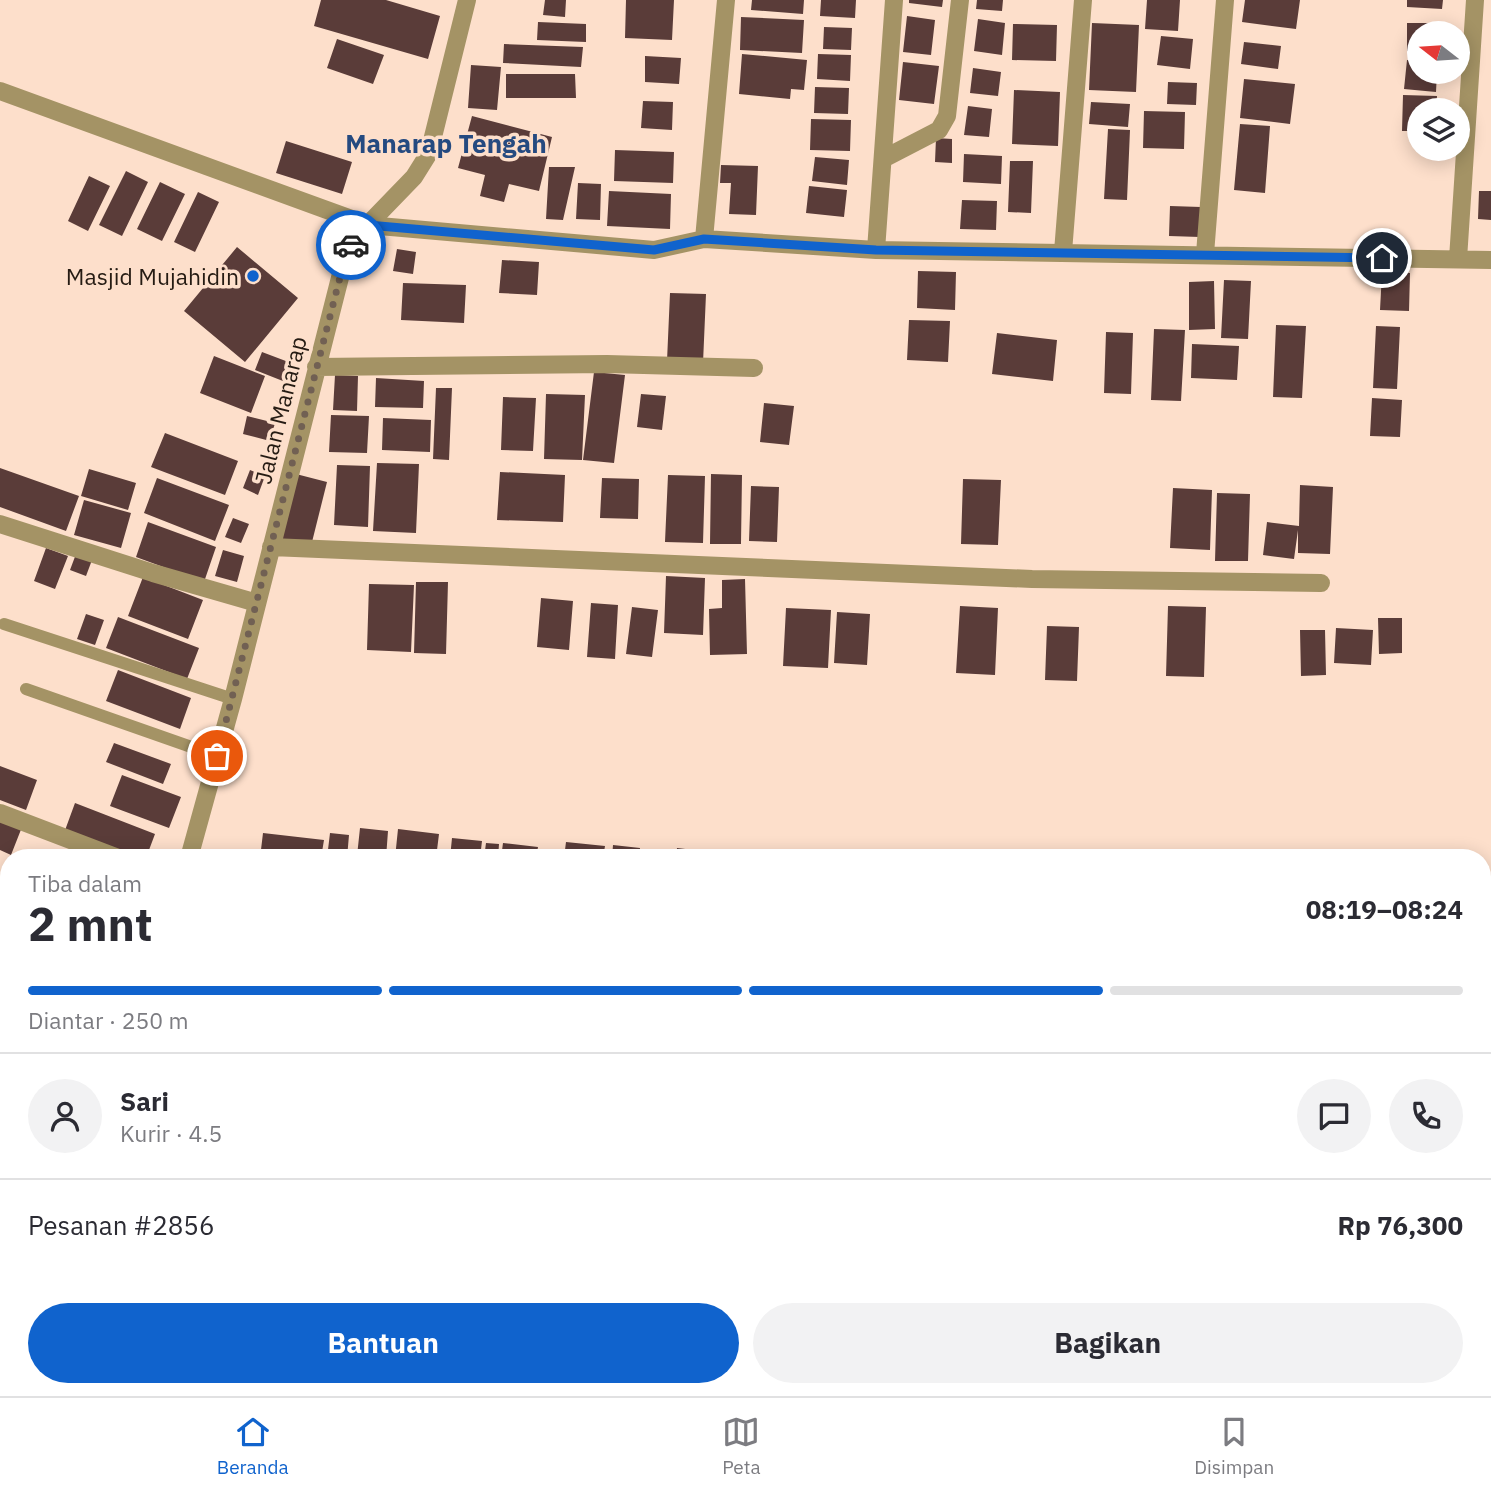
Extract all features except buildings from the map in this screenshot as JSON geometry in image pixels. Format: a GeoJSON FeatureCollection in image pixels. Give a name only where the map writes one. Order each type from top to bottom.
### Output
{"type":"FeatureCollection","features":[{"type":"Feature","properties":{"kind":"street","name":"Jalan Manarap"},"geometry":{"type":"LineString","coordinates":[[191,849],[233,699],[346,254],[355,239],[414,177],[429,153],[467,0]]}},
{"type":"Feature","properties":{"kind":"street"},"geometry":{"type":"LineString","coordinates":[[704,239],[726,0]]}},
{"type":"Feature","properties":{"kind":"street"},"geometry":{"type":"LineString","coordinates":[[876,250],[894,0]]}},
{"type":"Feature","properties":{"kind":"street"},"geometry":{"type":"LineString","coordinates":[[883,159],[939,130],[947,116],[960,0]]}},
{"type":"Feature","properties":{"kind":"street"},"geometry":{"type":"LineString","coordinates":[[1063,252],[1083,0]]}},
{"type":"Feature","properties":{"kind":"street"},"geometry":{"type":"LineString","coordinates":[[1205,254],[1225,0]]}},
{"type":"Feature","properties":{"kind":"street"},"geometry":{"type":"LineString","coordinates":[[1458,259],[1475,0]]}},
{"type":"Feature","properties":{"kind":"street"},"geometry":{"type":"LineString","coordinates":[[0,91],[368,225],[654,250],[704,239],[876,250],[1491,260]]}},
{"type":"Feature","properties":{"kind":"street"},"geometry":{"type":"LineString","coordinates":[[316,367],[607,363],[754,368]]}},
{"type":"Feature","properties":{"kind":"street"},"geometry":{"type":"LineString","coordinates":[[0,524],[257,603]]}},
{"type":"Feature","properties":{"kind":"street"},"geometry":{"type":"LineString","coordinates":[[271,547],[1032,579],[1321,583]]}},
{"type":"Feature","properties":{"kind":"street"},"geometry":{"type":"LineString","coordinates":[[0,813],[94,849]]}},
{"type":"Feature","properties":{"kind":"lane"},"geometry":{"type":"LineString","coordinates":[[4,624],[233,699]]}},
{"type":"Feature","properties":{"kind":"lane"},"geometry":{"type":"LineString","coordinates":[[26,690],[217,756]]}},
{"type":"Feature","properties":{"kind":"way so far"},"geometry":{"type":"LineString","coordinates":[[217,756],[322,345],[346,254],[351,245]]}},
{"type":"Feature","properties":{"kind":"place","name":"Masjid Mujahidin"},"geometry":{"type":"Point","coordinates":[253,276]}},
{"type":"Feature","properties":{"kind":"district","name":"Manarap Tengah"},"geometry":{"type":"Point","coordinates":[446,143]}},
{"type":"Feature","properties":{"kind":"route"},"geometry":{"type":"LineString","coordinates":[[351,245],[368,225],[654,250],[704,239],[876,250],[1382,258]]}}]}
